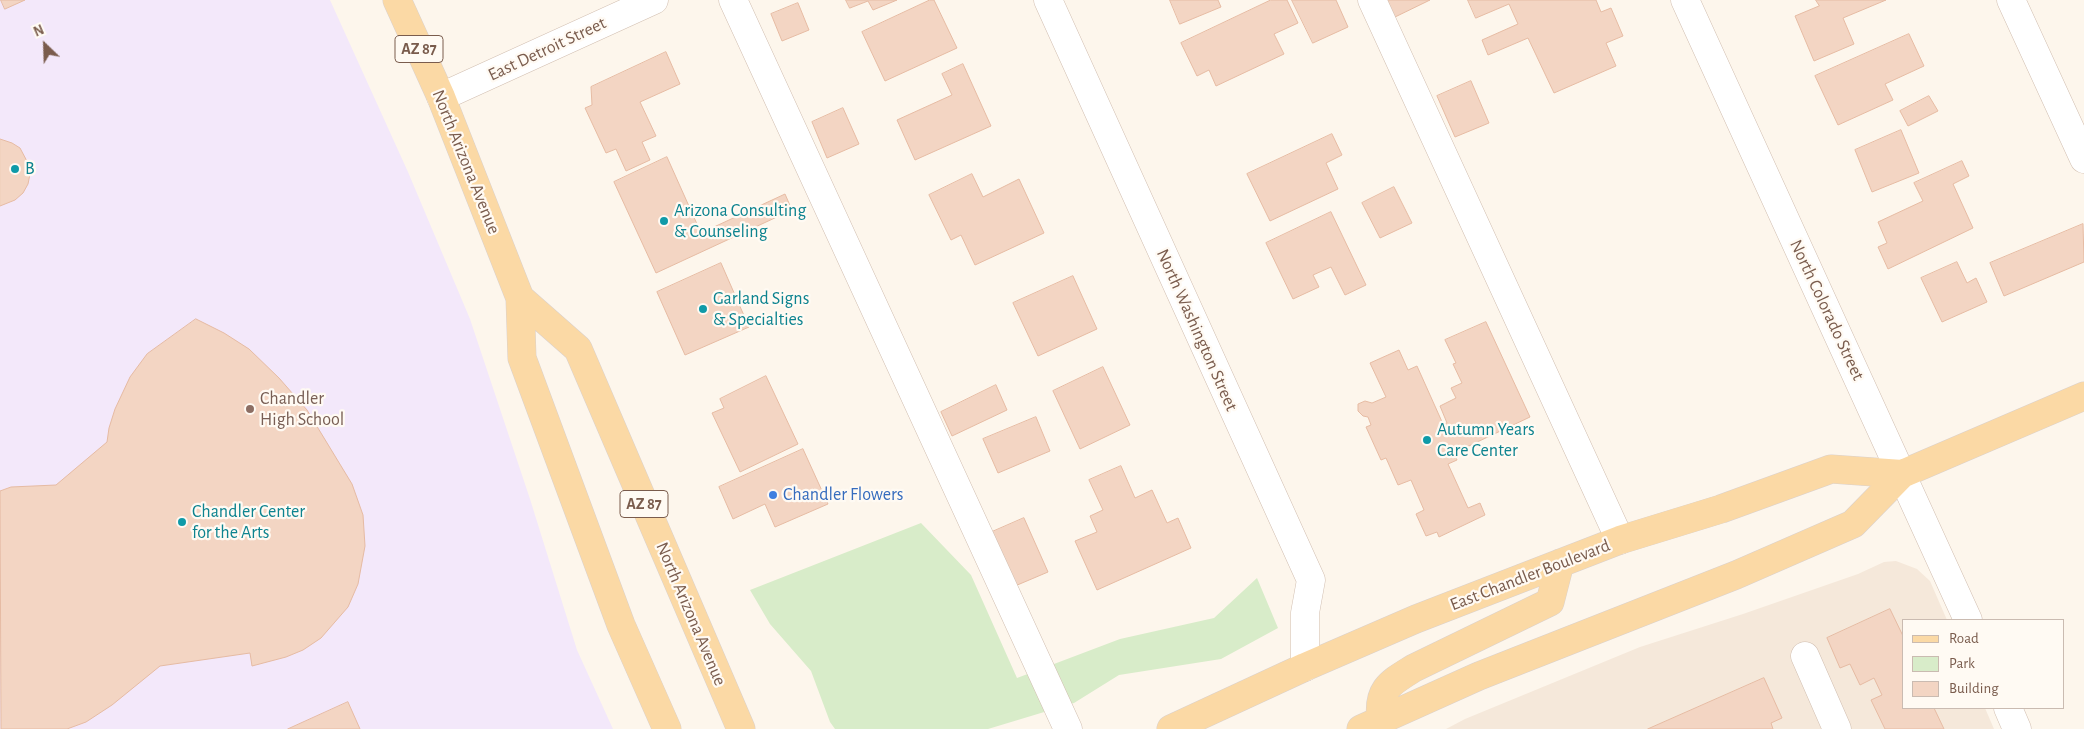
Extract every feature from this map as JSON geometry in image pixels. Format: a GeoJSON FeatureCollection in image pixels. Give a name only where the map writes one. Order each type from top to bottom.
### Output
{"type":"FeatureCollection","features":[{"type":"Feature","properties":{"kind":"main road","name":"North Arizona Avenue"},"geometry":{"type":"LineString","coordinates":[[396,0],[441,97],[520,298],[522,358],[621,625],[667,729]]}},
{"type":"Feature","properties":{"kind":"main road","name":"North Arizona Avenue"},"geometry":{"type":"LineString","coordinates":[[520,298],[578,350],[741,729]]}},
{"type":"Feature","properties":{"kind":"main road","name":"East Chandler Boulevard"},"geometry":{"type":"LineString","coordinates":[[1375,726],[1479,676],[1736,575],[1853,524],[1902,474],[2084,396]]}},
{"type":"Feature","properties":{"kind":"main road","name":"East Chandler Boulevard"},"geometry":{"type":"LineString","coordinates":[[1171,729],[1305,666],[1416,619],[1620,540],[1721,509],[1831,469],[1902,474]]}},
{"type":"Feature","properties":{"kind":"main road"},"geometry":{"type":"LineString","coordinates":[[1375,726],[1380,699],[1386,688],[1396,679],[1414,668],[1550,602],[1560,563]]}},
{"type":"Feature","properties":{"kind":"street","name":"East Detroit Street"},"geometry":{"type":"LineString","coordinates":[[441,97],[654,0]]}},
{"type":"Feature","properties":{"kind":"street"},"geometry":{"type":"LineString","coordinates":[[733,0],[1068,729]]}},
{"type":"Feature","properties":{"kind":"street","name":"North Washington Street"},"geometry":{"type":"LineString","coordinates":[[1048,0],[1311,580],[1306,613],[1305,666]]}},
{"type":"Feature","properties":{"kind":"street"},"geometry":{"type":"LineString","coordinates":[[1372,0],[1620,540]]}},
{"type":"Feature","properties":{"kind":"street","name":"North Colorado Street"},"geometry":{"type":"LineString","coordinates":[[1685,0],[1968,619]]}},
{"type":"Feature","properties":{"kind":"street"},"geometry":{"type":"LineString","coordinates":[[2011,0],[2084,159]]}},
{"type":"Feature","properties":{"kind":"street"},"geometry":{"type":"LineString","coordinates":[[1805,656],[1837,729]]}},
{"type":"Feature","properties":{"kind":"street"},"geometry":{"type":"LineString","coordinates":[[2008,709],[2017,729]]}},
{"type":"Feature","properties":{"kind":"shaded area","name":"Chandler High School"},"geometry":{"type":"Polygon","coordinates":[[[0,0],[330,0],[408,172],[470,319],[530,499],[577,650],[613,729],[0,729],[0,0]]]}},
{"type":"Feature","properties":{"kind":"shaded area"},"geometry":{"type":"Polygon","coordinates":[[[1896,561],[1917,569],[1930,581],[1947,619],[1902,619],[1902,709],[1985,709],[1994,729],[1446,729],[1465,719],[1640,647],[1858,574],[1884,562],[1896,561]]]}},
{"type":"Feature","properties":{"kind":"green space"},"geometry":{"type":"Polygon","coordinates":[[[921,523],[971,575],[1017,678],[1120,639],[1214,618],[1257,578],[1278,628],[1221,659],[1119,675],[1074,703],[988,729],[835,729],[830,722],[811,671],[770,624],[750,590],[921,523]]]}},
{"type":"Feature","properties":{"kind":"building"},"geometry":{"type":"Polygon","coordinates":[[[1,0],[25,0],[5,9],[1,0]]]}},
{"type":"Feature","properties":{"kind":"building"},"geometry":{"type":"Polygon","coordinates":[[[846,0],[897,0],[873,10],[868,1],[850,8],[846,0]]]}},
{"type":"Feature","properties":{"kind":"building"},"geometry":{"type":"Polygon","coordinates":[[[930,0],[934,0],[957,48],[885,81],[862,32],[930,0]]]}},
{"type":"Feature","properties":{"kind":"building"},"geometry":{"type":"Polygon","coordinates":[[[1170,0],[1218,0],[1221,7],[1180,24],[1170,0]]]}},
{"type":"Feature","properties":{"kind":"building"},"geometry":{"type":"Polygon","coordinates":[[[1271,0],[1287,0],[1298,23],[1274,34],[1284,54],[1216,86],[1209,70],[1197,76],[1181,43],[1271,0]]]}},
{"type":"Feature","properties":{"kind":"building"},"geometry":{"type":"Polygon","coordinates":[[[1292,0],[1336,0],[1348,27],[1313,43],[1292,0]]]}},
{"type":"Feature","properties":{"kind":"building"},"geometry":{"type":"Polygon","coordinates":[[[1384,0],[1430,0],[1393,18],[1384,0]]]}},
{"type":"Feature","properties":{"kind":"building"},"geometry":{"type":"Polygon","coordinates":[[[1468,0],[1596,0],[1601,12],[1611,8],[1623,36],[1606,43],[1616,66],[1554,93],[1528,38],[1488,55],[1482,40],[1518,24],[1509,4],[1476,18],[1468,0]]]}},
{"type":"Feature","properties":{"kind":"building"},"geometry":{"type":"Polygon","coordinates":[[[1816,0],[1886,0],[1843,18],[1854,44],[1814,61],[1795,16],[1819,6],[1816,0]]]}},
{"type":"Feature","properties":{"kind":"building"},"geometry":{"type":"Polygon","coordinates":[[[798,3],[809,30],[782,41],[771,14],[798,3]]]}},
{"type":"Feature","properties":{"kind":"building"},"geometry":{"type":"Polygon","coordinates":[[[1909,34],[1924,66],[1885,84],[1893,100],[1838,125],[1815,76],[1909,34]]]}},
{"type":"Feature","properties":{"kind":"building"},"geometry":{"type":"Polygon","coordinates":[[[666,52],[680,84],[640,102],[656,136],[642,142],[650,160],[626,171],[616,149],[606,153],[585,108],[592,105],[591,87],[666,52]]]}},
{"type":"Feature","properties":{"kind":"building"},"geometry":{"type":"Polygon","coordinates":[[[963,64],[991,126],[915,160],[897,120],[952,95],[942,74],[963,64]]]}},
{"type":"Feature","properties":{"kind":"building"},"geometry":{"type":"Polygon","coordinates":[[[1471,81],[1489,123],[1455,137],[1437,96],[1471,81]]]}},
{"type":"Feature","properties":{"kind":"building"},"geometry":{"type":"Polygon","coordinates":[[[1929,96],[1938,111],[1908,126],[1900,111],[1929,96]]]}},
{"type":"Feature","properties":{"kind":"building"},"geometry":{"type":"Polygon","coordinates":[[[843,108],[859,144],[827,158],[812,122],[843,108]]]}},
{"type":"Feature","properties":{"kind":"building"},"geometry":{"type":"Polygon","coordinates":[[[1901,130],[1919,173],[1872,192],[1855,150],[1901,130]]]}},
{"type":"Feature","properties":{"kind":"building"},"geometry":{"type":"Polygon","coordinates":[[[1332,134],[1342,155],[1326,163],[1338,189],[1270,221],[1247,174],[1332,134]]]}},
{"type":"Feature","properties":{"kind":"building","name":"B"},"geometry":{"type":"Polygon","coordinates":[[[0,139],[20,148],[29,165],[30,174],[28,184],[23,193],[15,200],[0,206],[0,139]]]}},
{"type":"Feature","properties":{"kind":"building","name":"Arizona Consulting & Counseling"},"geometry":{"type":"Polygon","coordinates":[[[667,157],[701,233],[785,194],[792,210],[656,273],[614,182],[667,157]]]}},
{"type":"Feature","properties":{"kind":"building"},"geometry":{"type":"Polygon","coordinates":[[[1962,161],[1969,176],[1953,184],[1973,228],[1888,269],[1878,247],[1887,243],[1878,222],[1923,201],[1914,183],[1962,161]]]}},
{"type":"Feature","properties":{"kind":"building"},"geometry":{"type":"Polygon","coordinates":[[[972,174],[983,197],[1019,179],[1044,233],[975,265],[961,235],[951,240],[929,195],[972,174]]]}},
{"type":"Feature","properties":{"kind":"building"},"geometry":{"type":"Polygon","coordinates":[[[1394,187],[1412,223],[1380,238],[1362,203],[1394,187]]]}},
{"type":"Feature","properties":{"kind":"building"},"geometry":{"type":"Polygon","coordinates":[[[1331,212],[1366,285],[1345,295],[1331,267],[1313,275],[1319,287],[1293,299],[1266,243],[1331,212]]]}},
{"type":"Feature","properties":{"kind":"building"},"geometry":{"type":"Polygon","coordinates":[[[2083,224],[2084,262],[2004,296],[1990,263],[2083,224]]]}},
{"type":"Feature","properties":{"kind":"building"},"geometry":{"type":"Polygon","coordinates":[[[1957,262],[1967,283],[1976,278],[1987,302],[1942,322],[1921,278],[1957,262]]]}},
{"type":"Feature","properties":{"kind":"building","name":"Garland Signs & Specialties"},"geometry":{"type":"Polygon","coordinates":[[[721,263],[749,327],[685,355],[657,292],[721,263]]]}},
{"type":"Feature","properties":{"kind":"building"},"geometry":{"type":"Polygon","coordinates":[[[1073,276],[1097,329],[1038,356],[1013,303],[1073,276]]]}},
{"type":"Feature","properties":{"kind":"building","name":"Chandler Center for the Arts"},"geometry":{"type":"Polygon","coordinates":[[[196,319],[224,333],[249,349],[279,378],[307,410],[352,484],[363,515],[365,546],[358,584],[348,607],[321,638],[303,650],[286,657],[252,666],[250,653],[160,666],[112,705],[86,722],[67,729],[1,729],[0,491],[11,487],[56,485],[107,442],[115,409],[130,377],[147,354],[196,319]]]}},
{"type":"Feature","properties":{"kind":"building","name":"Autumn Years Care Center"},"geometry":{"type":"Polygon","coordinates":[[[1486,322],[1530,417],[1454,453],[1457,460],[1448,464],[1468,508],[1480,503],[1485,515],[1439,537],[1437,532],[1426,536],[1416,514],[1424,510],[1411,480],[1398,485],[1386,458],[1381,460],[1366,427],[1371,425],[1368,417],[1363,416],[1358,411],[1358,404],[1365,401],[1372,403],[1386,397],[1370,363],[1399,350],[1408,370],[1417,366],[1443,424],[1447,423],[1440,406],[1456,398],[1451,388],[1462,383],[1453,364],[1456,363],[1445,340],[1486,322]]]}},
{"type":"Feature","properties":{"kind":"building"},"geometry":{"type":"Polygon","coordinates":[[[1103,367],[1130,425],[1080,449],[1053,391],[1103,367]]]}},
{"type":"Feature","properties":{"kind":"building"},"geometry":{"type":"Polygon","coordinates":[[[766,376],[798,444],[740,472],[712,413],[724,408],[720,399],[766,376]]]}},
{"type":"Feature","properties":{"kind":"building"},"geometry":{"type":"Polygon","coordinates":[[[996,385],[1007,410],[952,436],[941,412],[996,385]]]}},
{"type":"Feature","properties":{"kind":"building"},"geometry":{"type":"Polygon","coordinates":[[[1036,417],[1050,451],[998,473],[983,439],[1036,417]]]}},
{"type":"Feature","properties":{"kind":"building","name":"Chandler Flowers"},"geometry":{"type":"Polygon","coordinates":[[[803,449],[828,504],[775,527],[765,504],[733,519],[719,487],[803,449]]]}},
{"type":"Feature","properties":{"kind":"building"},"geometry":{"type":"Polygon","coordinates":[[[1121,466],[1135,498],[1152,490],[1167,523],[1178,518],[1191,548],[1097,590],[1075,541],[1097,532],[1090,516],[1103,510],[1089,480],[1121,466]]]}},
{"type":"Feature","properties":{"kind":"building"},"geometry":{"type":"Polygon","coordinates":[[[1024,518],[1048,572],[1015,586],[992,532],[1024,518]]]}},
{"type":"Feature","properties":{"kind":"building"},"geometry":{"type":"Polygon","coordinates":[[[1890,609],[1902,634],[1902,709],[1934,709],[1944,729],[1885,729],[1871,700],[1882,695],[1874,678],[1860,685],[1850,664],[1840,668],[1827,638],[1890,609]]]}},
{"type":"Feature","properties":{"kind":"building"},"geometry":{"type":"Polygon","coordinates":[[[1764,678],[1782,718],[1771,723],[1773,729],[1648,729],[1764,678]]]}},
{"type":"Feature","properties":{"kind":"building"},"geometry":{"type":"Polygon","coordinates":[[[348,702],[360,729],[288,729],[348,702]]]}},
{"type":"Feature","properties":{"kind":"place","name":"B"},"geometry":{"type":"Point","coordinates":[15,169]}},
{"type":"Feature","properties":{"kind":"place","name":"Arizona Consulting & Counseling"},"geometry":{"type":"Point","coordinates":[664,221]}},
{"type":"Feature","properties":{"kind":"place","name":"Garland Signs & Specialties"},"geometry":{"type":"Point","coordinates":[703,309]}},
{"type":"Feature","properties":{"kind":"place","name":"Chandler High School"},"geometry":{"type":"Point","coordinates":[250,409]}},
{"type":"Feature","properties":{"kind":"place","name":"Autumn Years Care Center"},"geometry":{"type":"Point","coordinates":[1427,440]}},
{"type":"Feature","properties":{"kind":"place","name":"Chandler Flowers"},"geometry":{"type":"Point","coordinates":[773,495]}},
{"type":"Feature","properties":{"kind":"place","name":"Chandler Center for the Arts"},"geometry":{"type":"Point","coordinates":[182,522]}}]}
